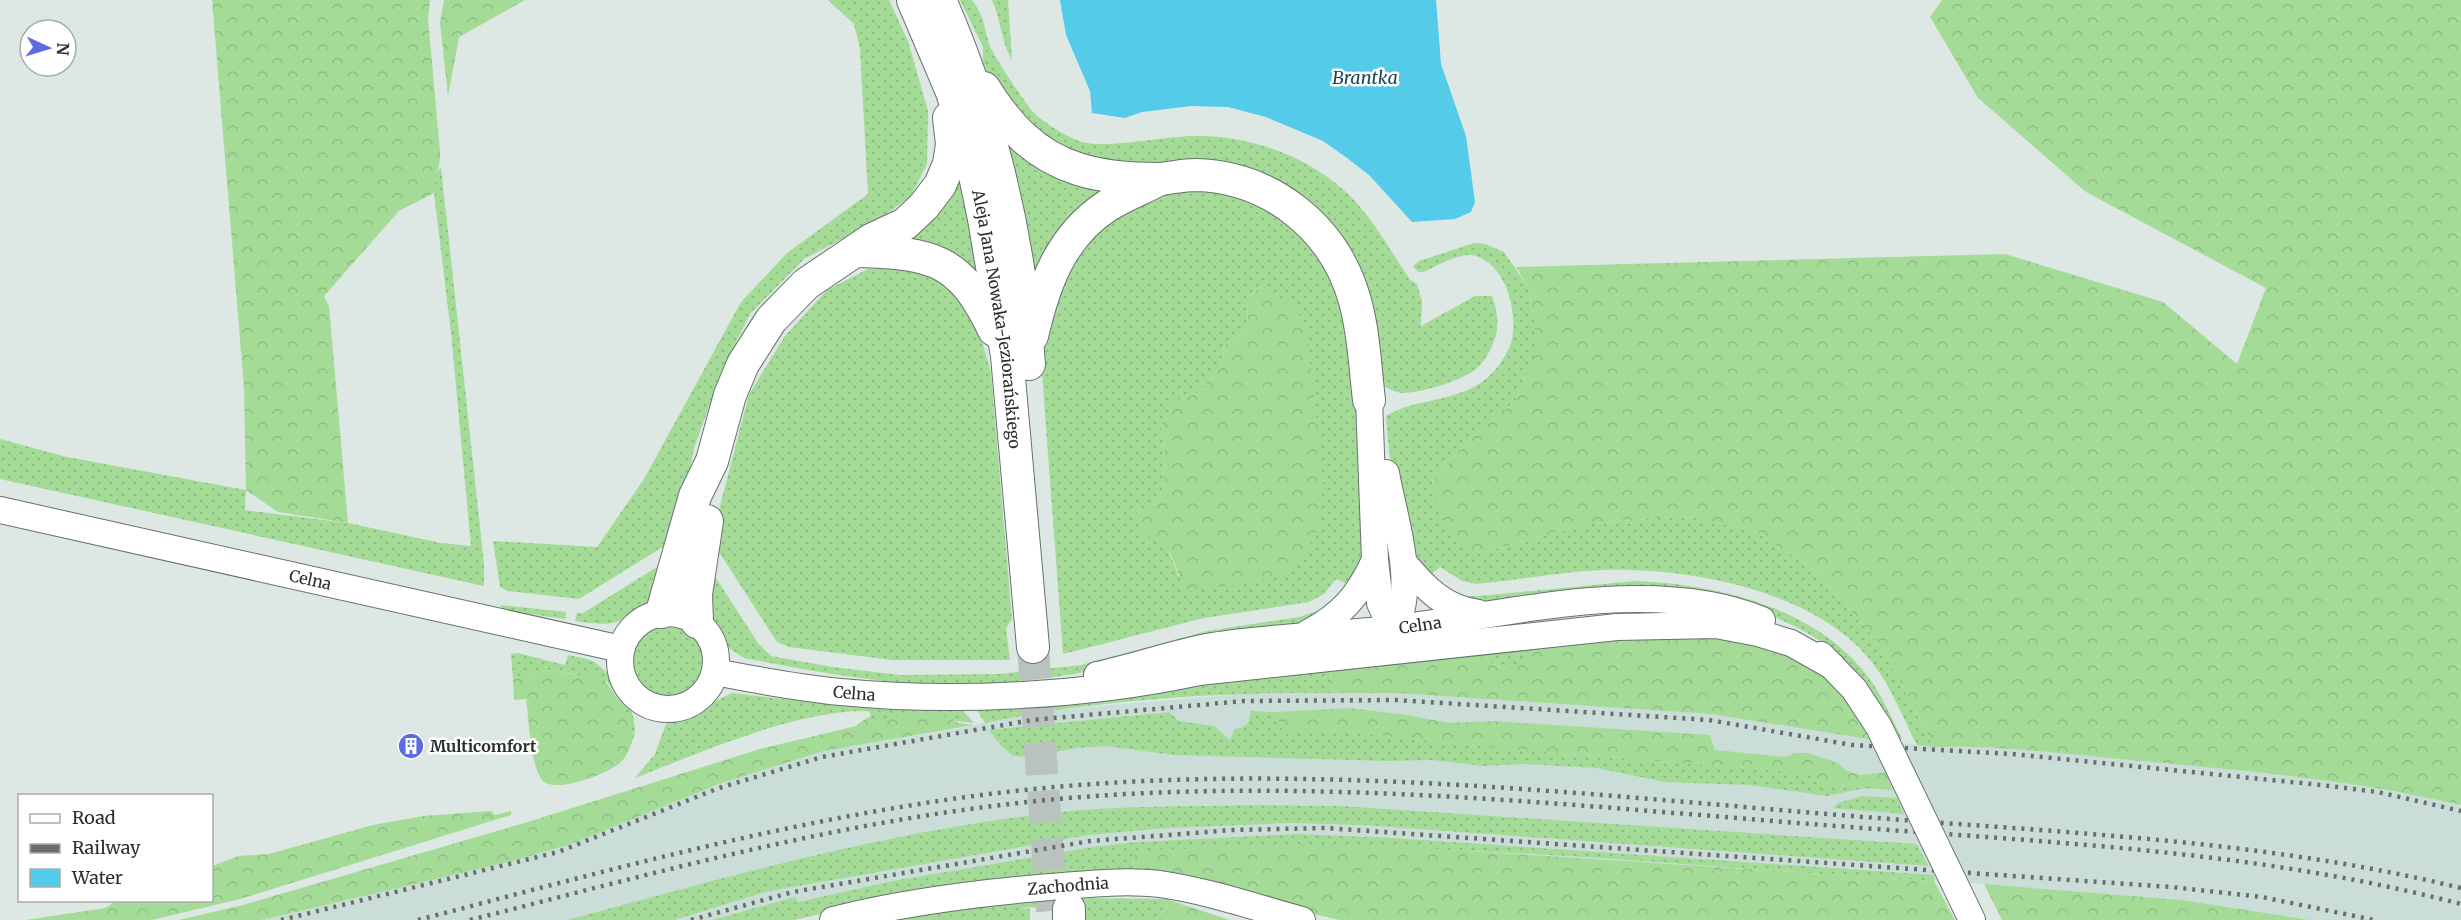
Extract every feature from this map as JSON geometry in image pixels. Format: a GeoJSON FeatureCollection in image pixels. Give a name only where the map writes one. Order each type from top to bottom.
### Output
{"type":"FeatureCollection","features":[{"type":"Feature","properties":{"kind":"main road","name":"Aleja Jana Nowaka-Jeziorańskiego"},"geometry":{"type":"LineString","coordinates":[[914,0],[954,62]]}},
{"type":"Feature","properties":{"kind":"main road","name":"Aleja Jana Nowaka-Jeziorańskiego"},"geometry":{"type":"LineString","coordinates":[[940,0],[954,62],[1001,184],[1042,646]]}},
{"type":"Feature","properties":{"kind":"main road"},"geometry":{"type":"LineString","coordinates":[[954,62],[1012,129],[1047,156],[1079,170],[1126,178],[1161,179],[1194,175],[1235,180],[1267,192],[1311,223],[1333,250],[1355,300],[1370,409]]}},
{"type":"Feature","properties":{"kind":"main road"},"geometry":{"type":"LineString","coordinates":[[662,612],[695,496],[712,461],[730,395],[743,364],[762,333],[806,284],[870,240],[904,224],[924,206],[940,185],[949,164],[952,144],[954,62]]}},
{"type":"Feature","properties":{"kind":"main road"},"geometry":{"type":"LineString","coordinates":[[1017,355],[1043,289],[1074,237],[1107,206],[1161,179]]}},
{"type":"Feature","properties":{"kind":"main road"},"geometry":{"type":"LineString","coordinates":[[857,251],[887,250],[925,257],[964,281],[1017,355]]}},
{"type":"Feature","properties":{"kind":"main road"},"geometry":{"type":"LineString","coordinates":[[697,622],[696,594],[711,500],[712,461]]}},
{"type":"Feature","properties":{"kind":"street"},"geometry":{"type":"LineString","coordinates":[[1370,409],[1374,560],[1380,603],[1387,619],[1397,628],[1424,642],[1452,645]]}},
{"type":"Feature","properties":{"kind":"street"},"geometry":{"type":"LineString","coordinates":[[1354,656],[1386,641],[1397,628],[1404,602],[1405,564],[1383,457],[1370,409]]}},
{"type":"Feature","properties":{"kind":"street","name":"Celna"},"geometry":{"type":"LineString","coordinates":[[0,510],[621,649]]}},
{"type":"Feature","properties":{"kind":"street"},"geometry":{"type":"LineString","coordinates":[[1305,634],[1333,619],[1353,600],[1374,560]]}},
{"type":"Feature","properties":{"kind":"street"},"geometry":{"type":"LineString","coordinates":[[1405,564],[1428,591],[1448,604],[1484,614]]}},
{"type":"Feature","properties":{"kind":"street","name":"Celna"},"geometry":{"type":"LineString","coordinates":[[996,695],[1122,670],[1210,646],[1305,634],[1397,628],[1484,614],[1610,601],[1660,599],[1706,603],[1748,614],[1786,629],[1806,641],[1866,704],[1972,920]]}},
{"type":"Feature","properties":{"kind":"street"},"geometry":{"type":"LineString","coordinates":[[662,612],[681,614],[697,622],[705,629],[715,650],[715,672],[704,694],[694,702],[680,708],[659,709],[645,705],[628,689],[620,666],[621,649],[630,631],[639,622],[662,612]]}},
{"type":"Feature","properties":{"kind":"street","name":"Celna"},"geometry":{"type":"LineString","coordinates":[[715,672],[841,692],[930,696],[1069,692],[1141,684],[1199,672],[1617,627],[1716,625],[1758,633],[1791,644],[1832,666]]}},
{"type":"Feature","properties":{"kind":"street","name":"Zachodnia"},"geometry":{"type":"LineString","coordinates":[[833,920],[876,909],[967,894],[1128,883],[1157,884],[1208,892],[1302,920]]}},
{"type":"Feature","properties":{"kind":"shaded area"},"geometry":{"type":"Polygon","coordinates":[[[1396,693],[1711,714],[1917,745],[2011,748],[2255,771],[2333,781],[2432,798],[2461,805],[2461,920],[2310,920],[2182,900],[1984,884],[1408,847],[743,920],[262,920],[550,850],[719,784],[824,751],[968,727],[1007,716],[1064,709],[1241,694],[1396,693]]]}},
{"type":"Feature","properties":{"kind":"green space"},"geometry":{"type":"Polygon","coordinates":[[[212,0],[430,0],[428,19],[440,151],[434,193],[399,211],[324,296],[329,306],[348,523],[278,512],[246,490],[244,388],[212,0]]]}},
{"type":"Feature","properties":{"kind":"green space"},"geometry":{"type":"Polygon","coordinates":[[[444,0],[525,0],[459,37],[448,96],[440,22],[444,0]]]}},
{"type":"Feature","properties":{"kind":"green space"},"geometry":{"type":"Polygon","coordinates":[[[828,0],[889,0],[908,41],[928,111],[927,164],[911,196],[878,220],[804,259],[750,314],[723,368],[694,448],[680,519],[669,543],[579,599],[508,591],[500,587],[493,541],[597,547],[644,479],[741,302],[787,253],[868,194],[860,49],[854,24],[828,0]]]}},
{"type":"Feature","properties":{"kind":"green space"},"geometry":{"type":"Polygon","coordinates":[[[960,0],[972,0],[977,7],[993,51],[1031,110],[1070,137],[1092,144],[1195,136],[1238,140],[1280,152],[1319,171],[1360,207],[1376,227],[1410,280],[1417,284],[1422,301],[1421,326],[1475,296],[1492,296],[1497,323],[1494,341],[1486,357],[1474,371],[1432,388],[1402,393],[1380,384],[1329,225],[1145,168],[1061,155],[992,88],[983,61],[983,47],[960,0]]]}},
{"type":"Feature","properties":{"kind":"green space"},"geometry":{"type":"Polygon","coordinates":[[[992,0],[1008,0],[1012,60],[1006,46],[992,0]]]}},
{"type":"Feature","properties":{"kind":"green space"},"geometry":{"type":"Polygon","coordinates":[[[1942,0],[2461,0],[2461,805],[2382,789],[2262,773],[2038,751],[1934,747],[1882,647],[1815,570],[1756,532],[1691,516],[1590,523],[1480,553],[1458,539],[1446,525],[1432,482],[1470,439],[1515,402],[1535,353],[1535,324],[1528,287],[1516,267],[2005,254],[2163,302],[2237,364],[2266,288],[2086,192],[1978,98],[1930,17],[1942,0]]]}},
{"type":"Feature","properties":{"kind":"green space"},"geometry":{"type":"Polygon","coordinates":[[[1000,133],[1108,184],[1035,291],[1000,133]]]}},
{"type":"Feature","properties":{"kind":"green space"},"geometry":{"type":"Polygon","coordinates":[[[964,163],[985,290],[885,245],[964,163]]]}},
{"type":"Feature","properties":{"kind":"green space"},"geometry":{"type":"Polygon","coordinates":[[[441,167],[484,564],[484,586],[0,479],[0,439],[67,457],[246,490],[245,510],[348,523],[441,543],[471,546],[451,333],[434,193],[434,176],[441,167]]]}},
{"type":"Feature","properties":{"kind":"green space"},"geometry":{"type":"Polygon","coordinates":[[[1187,189],[1228,193],[1267,205],[1302,229],[1338,284],[1356,370],[1364,542],[1362,566],[1354,587],[1336,579],[1324,594],[1309,602],[1204,618],[1063,654],[1040,347],[1078,239],[1151,194],[1187,189]],[[1260,287],[1247,298],[1248,330],[1224,345],[1221,367],[1197,393],[1175,401],[1161,426],[1165,458],[1162,491],[1156,504],[1136,511],[1167,549],[1178,576],[1227,581],[1255,580],[1284,571],[1301,562],[1309,344],[1292,305],[1260,287]]]}},
{"type":"Feature","properties":{"kind":"green space"},"geometry":{"type":"Polygon","coordinates":[[[1474,243],[1485,244],[1504,252],[1528,287],[1535,323],[1535,353],[1515,402],[1470,439],[1432,482],[1480,553],[1590,523],[1691,516],[1756,532],[1815,570],[1882,647],[1934,747],[1917,745],[1880,674],[1850,640],[1821,619],[1787,602],[1750,589],[1712,579],[1637,570],[1587,571],[1476,584],[1462,581],[1440,567],[1426,579],[1409,542],[1397,500],[1386,416],[1411,406],[1451,396],[1477,385],[1495,371],[1507,352],[1513,332],[1512,306],[1503,280],[1487,261],[1470,255],[1449,260],[1424,272],[1418,272],[1413,266],[1419,261],[1474,243]]]}},
{"type":"Feature","properties":{"kind":"green space"},"geometry":{"type":"Polygon","coordinates":[[[904,265],[943,283],[961,297],[973,317],[989,364],[1012,619],[1006,628],[1010,660],[892,660],[789,647],[777,642],[719,552],[719,510],[749,394],[785,336],[827,290],[868,269],[904,265]]]}},
{"type":"Feature","properties":{"kind":"green space"},"geometry":{"type":"Polygon","coordinates":[[[1260,287],[1293,305],[1307,329],[1323,480],[1320,525],[1301,563],[1279,575],[1248,583],[1186,592],[1168,551],[1154,539],[1142,534],[1136,511],[1156,504],[1162,491],[1165,458],[1161,426],[1175,401],[1197,393],[1221,367],[1224,345],[1248,330],[1247,298],[1260,287]]]}},
{"type":"Feature","properties":{"kind":"green space"},"geometry":{"type":"Polygon","coordinates":[[[665,562],[654,601],[618,622],[601,624],[575,621],[577,613],[583,613],[665,562]]]}},
{"type":"Feature","properties":{"kind":"green space"},"geometry":{"type":"Polygon","coordinates":[[[712,572],[758,643],[771,656],[833,667],[900,675],[999,674],[1081,665],[1207,631],[1299,617],[1329,607],[1313,622],[1069,675],[987,684],[926,684],[834,674],[744,658],[726,646],[708,619],[712,572]]]}},
{"type":"Feature","properties":{"kind":"green space"},"geometry":{"type":"Polygon","coordinates":[[[1635,581],[1698,587],[1730,594],[1791,616],[1819,632],[1844,651],[1866,674],[1902,738],[1900,740],[1874,698],[1839,657],[1809,634],[1773,616],[1481,604],[1442,590],[1447,588],[1466,596],[1479,596],[1635,581]]]}},
{"type":"Feature","properties":{"kind":"green space"},"geometry":{"type":"Polygon","coordinates":[[[500,605],[566,612],[565,619],[503,610],[500,605]]]}},
{"type":"Feature","properties":{"kind":"green space"},"geometry":{"type":"Polygon","coordinates":[[[668,624],[688,630],[698,640],[704,660],[698,680],[688,690],[668,696],[648,690],[638,680],[632,660],[638,640],[648,630],[668,624]]]}},
{"type":"Feature","properties":{"kind":"green space"},"geometry":{"type":"Polygon","coordinates":[[[1719,630],[1785,652],[1816,667],[1835,685],[1858,718],[1869,739],[1711,714],[1396,693],[1332,693],[1330,668],[1483,651],[1495,666],[1514,669],[1542,644],[1719,630]]]}},
{"type":"Feature","properties":{"kind":"green space"},"geometry":{"type":"Polygon","coordinates":[[[1542,644],[1515,669],[1495,666],[1483,651],[1542,644]]]}},
{"type":"Feature","properties":{"kind":"green space"},"geometry":{"type":"Polygon","coordinates":[[[518,653],[565,665],[568,655],[596,663],[610,676],[624,695],[633,716],[634,736],[625,709],[607,681],[551,670],[513,678],[511,654],[518,653]]]}},
{"type":"Feature","properties":{"kind":"green space"},"geometry":{"type":"Polygon","coordinates":[[[1330,668],[1332,693],[1246,694],[1157,699],[1069,708],[985,723],[976,709],[1330,668]]]}},
{"type":"Feature","properties":{"kind":"green space"},"geometry":{"type":"Polygon","coordinates":[[[551,670],[581,676],[598,671],[625,709],[634,736],[626,755],[616,766],[570,784],[548,784],[542,780],[532,753],[526,699],[514,700],[513,678],[551,670]]]}},
{"type":"Feature","properties":{"kind":"green space"},"geometry":{"type":"Polygon","coordinates":[[[732,693],[783,699],[960,708],[974,723],[905,715],[878,722],[865,719],[871,716],[869,711],[842,712],[782,724],[750,734],[635,778],[655,754],[666,724],[674,718],[687,715],[732,693]]]}},
{"type":"Feature","properties":{"kind":"green space"},"geometry":{"type":"Polygon","coordinates":[[[1349,708],[1449,723],[1493,721],[1710,735],[1715,750],[1785,757],[1794,753],[1808,753],[1838,763],[1847,771],[1861,775],[1885,772],[1893,790],[1820,785],[1809,774],[1800,772],[1517,750],[1329,730],[1283,730],[1275,712],[1349,708]]]}},
{"type":"Feature","properties":{"kind":"green space"},"geometry":{"type":"Polygon","coordinates":[[[917,711],[933,712],[959,723],[974,725],[824,751],[719,784],[571,844],[516,860],[262,920],[178,920],[243,905],[531,821],[760,749],[856,726],[865,719],[878,722],[917,711]]]}},
{"type":"Feature","properties":{"kind":"green space"},"geometry":{"type":"Polygon","coordinates":[[[1251,711],[1275,712],[1283,730],[1329,730],[1517,750],[1800,772],[1809,774],[1820,785],[1865,788],[1827,796],[1749,785],[1665,782],[1596,768],[1525,764],[1482,766],[1432,760],[1389,761],[1174,755],[1106,746],[1076,748],[1032,757],[1013,756],[1000,745],[989,730],[1169,712],[1179,721],[1214,726],[1230,740],[1235,729],[1247,724],[1251,711]]]}},
{"type":"Feature","properties":{"kind":"green space"},"geometry":{"type":"Polygon","coordinates":[[[1862,796],[1897,798],[1904,814],[1833,808],[1838,803],[1862,796]]]}},
{"type":"Feature","properties":{"kind":"green space"},"geometry":{"type":"Polygon","coordinates":[[[1258,805],[1341,806],[1916,844],[1929,866],[1364,825],[1289,823],[1167,828],[1089,835],[769,891],[674,920],[567,920],[806,858],[988,821],[1101,809],[1258,805]]]}},
{"type":"Feature","properties":{"kind":"green space"},"geometry":{"type":"Polygon","coordinates":[[[491,811],[495,815],[511,811],[511,815],[240,899],[152,920],[26,920],[105,908],[114,902],[213,902],[213,866],[238,856],[269,854],[373,825],[423,816],[491,811]]]}},
{"type":"Feature","properties":{"kind":"green space"},"geometry":{"type":"Polygon","coordinates":[[[1297,834],[1393,838],[1934,875],[1934,881],[1434,849],[1234,847],[1134,852],[1133,871],[856,905],[795,920],[712,920],[795,897],[798,902],[893,881],[1092,847],[1137,842],[1297,834]]]}},
{"type":"Feature","properties":{"kind":"green space"},"geometry":{"type":"Polygon","coordinates":[[[1225,846],[1408,847],[1934,881],[1955,920],[1339,920],[1133,871],[1134,852],[1225,846]]]}},
{"type":"Feature","properties":{"kind":"green space"},"geometry":{"type":"Polygon","coordinates":[[[1984,884],[2182,900],[2310,920],[2002,920],[1984,884]]]}},
{"type":"Feature","properties":{"kind":"green space"},"geometry":{"type":"Polygon","coordinates":[[[1093,898],[1166,899],[1167,920],[1083,920],[1058,906],[1021,908],[1030,909],[1030,920],[892,920],[989,906],[1093,898]]]}},
{"type":"Feature","properties":{"kind":"green space"},"geometry":{"type":"Polygon","coordinates":[[[1166,899],[1230,920],[1167,920],[1166,899]]]}},
{"type":"Feature","properties":{"kind":"water","name":"Brantka"},"geometry":{"type":"Polygon","coordinates":[[[1060,0],[1436,0],[1441,64],[1466,136],[1475,202],[1471,212],[1455,219],[1412,222],[1369,175],[1323,141],[1266,117],[1228,107],[1191,106],[1142,112],[1125,118],[1092,113],[1090,91],[1066,35],[1060,0]]]}},
{"type":"Feature","properties":{"kind":"tunnel"},"geometry":{"type":"LineString","coordinates":[[1033,647],[1052,911]]}},
{"type":"Feature","properties":{"kind":"railway"},"geometry":{"type":"LineString","coordinates":[[281,920],[558,852],[719,788],[822,757],[1032,720],[1244,701],[1396,700],[1709,720],[1852,745],[2012,754],[2321,785],[2378,792],[2461,811]]}},
{"type":"Feature","properties":{"kind":"railway"},"geometry":{"type":"LineString","coordinates":[[418,920],[659,858],[821,822],[984,795],[1067,786],[1166,780],[1266,779],[1466,785],[2164,840],[2313,859],[2461,888]]}},
{"type":"Feature","properties":{"kind":"railway"},"geometry":{"type":"LineString","coordinates":[[470,920],[665,870],[795,840],[927,815],[1100,796],[1207,791],[1314,791],[1422,795],[2081,844],[2309,872],[2385,886],[2461,904]]}},
{"type":"Feature","properties":{"kind":"railway"},"geometry":{"type":"LineString","coordinates":[[691,920],[793,892],[1090,841],[1233,830],[1326,828],[2171,887],[2262,897],[2374,920]]}},
{"type":"Feature","properties":{"kind":"place","name":"Multicomfort"},"geometry":{"type":"Point","coordinates":[411,746]}}]}
